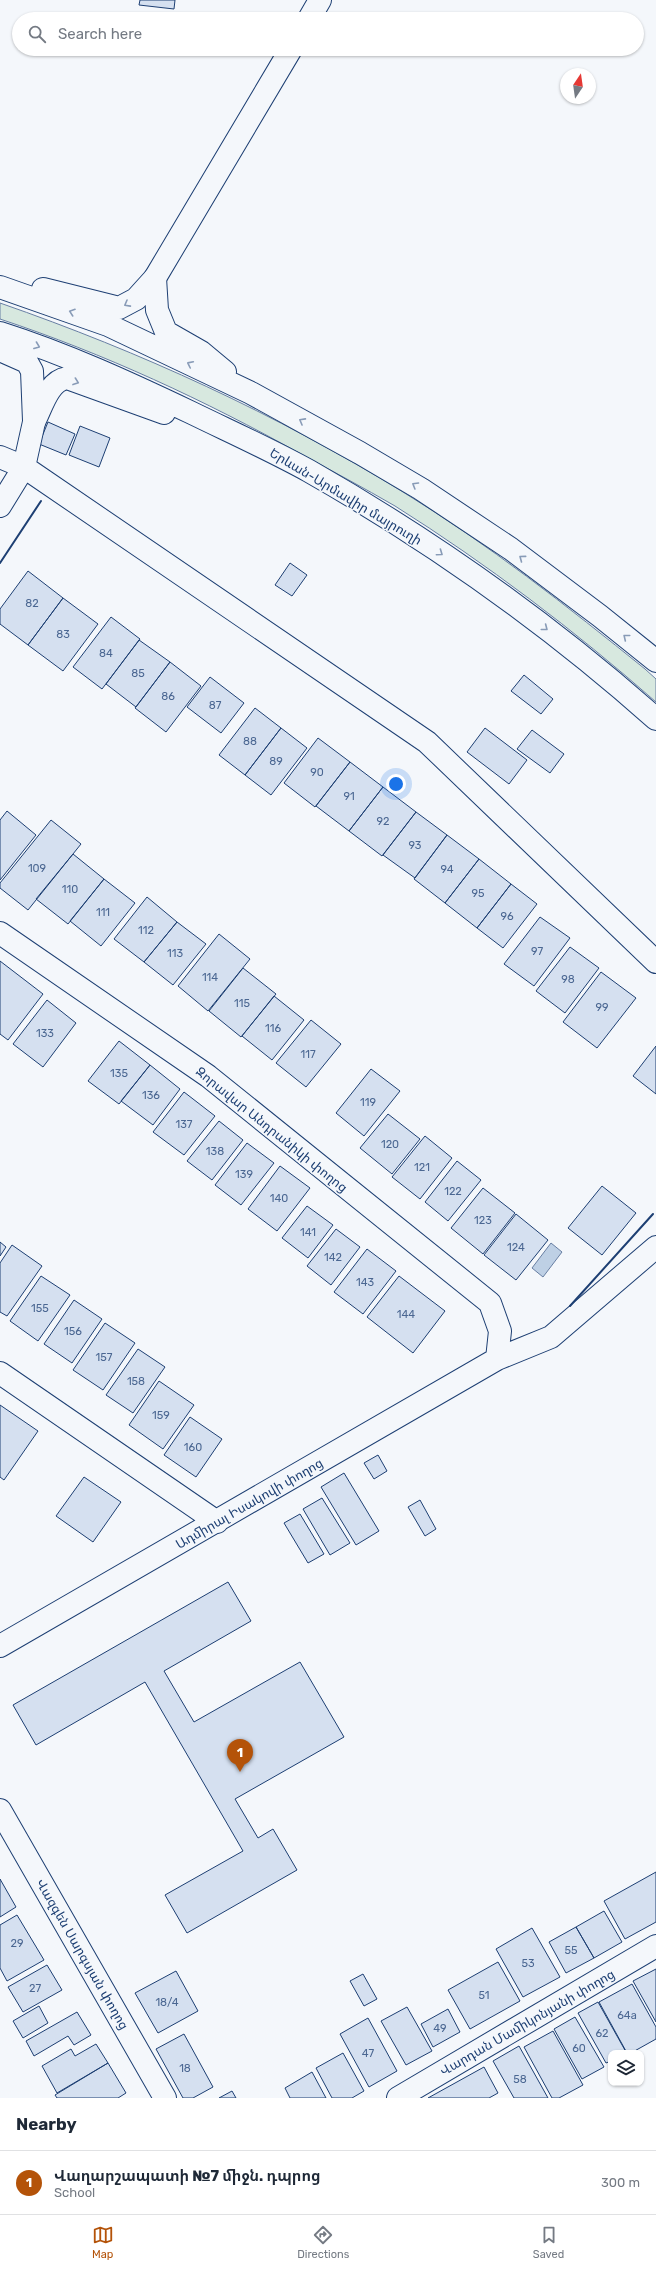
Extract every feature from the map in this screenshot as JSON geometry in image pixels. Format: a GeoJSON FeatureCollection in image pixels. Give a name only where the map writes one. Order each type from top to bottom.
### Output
{"type":"FeatureCollection","features":[{"type":"Feature","properties":{"kind":"main road"},"geometry":{"type":"LineString","coordinates":[[312,12],[320,0]]}},
{"type":"Feature","properties":{"kind":"main road"},"geometry":{"type":"LineString","coordinates":[[0,282],[57,292],[119,308],[136,299],[155,278],[287,56]]}},
{"type":"Feature","properties":{"kind":"main road"},"geometry":{"type":"LineString","coordinates":[[155,278],[157,310],[166,332],[201,352],[251,393]]}},
{"type":"Feature","properties":{"kind":"main road"},"geometry":{"type":"LineString","coordinates":[[0,288],[108,325],[251,393],[421,489],[511,549],[600,616],[656,661]]}},
{"type":"Feature","properties":{"kind":"main road","name":"Երևան-Արմավիր մայրուղի"},"geometry":{"type":"LineString","coordinates":[[0,333],[113,375],[275,453],[310,472],[425,543],[529,616],[589,662],[656,719]]}},
{"type":"Feature","properties":{"kind":"main road"},"geometry":{"type":"LineString","coordinates":[[0,350],[27,362],[32,371],[34,422]]}},
{"type":"Feature","properties":{"kind":"main road"},"geometry":{"type":"LineString","coordinates":[[0,506],[24,467],[34,422],[53,385],[60,380],[67,378],[275,453]]}},
{"type":"Feature","properties":{"kind":"main road"},"geometry":{"type":"LineString","coordinates":[[0,457],[24,467],[427,742],[656,962]]}},
{"type":"Feature","properties":{"kind":"main road","name":"Զորավար Անդրանիկի փողոց"},"geometry":{"type":"LineString","coordinates":[[0,933],[208,1076],[490,1303],[500,1331],[497,1359]]}},
{"type":"Feature","properties":{"kind":"main road","name":"Ադմիրալ Իսակովի փողոց"},"geometry":{"type":"LineString","coordinates":[[0,1646],[497,1359],[551,1337],[656,1247]]}},
{"type":"Feature","properties":{"kind":"main road"},"geometry":{"type":"LineString","coordinates":[[0,1373],[217,1522]]}},
{"type":"Feature","properties":{"kind":"main road","name":"Վազգեն Սարգսյան փողոց"},"geometry":{"type":"LineString","coordinates":[[0,1810],[166,2098]]}},
{"type":"Feature","properties":{"kind":"main road","name":"Վարդան Մամիկոնյանի փողոց"},"geometry":{"type":"LineString","coordinates":[[398,2098],[656,1946]]}},
{"type":"Feature","properties":{"kind":"shaded area"},"geometry":{"type":"Polygon","coordinates":[[[0,303],[105,342],[207,387],[306,436],[403,492],[466,533],[527,576],[645,669],[656,679],[656,702],[594,649],[529,599],[463,551],[395,506],[265,434],[154,379],[78,347],[0,319],[0,303]]]}},
{"type":"Feature","properties":{"kind":"water"},"geometry":{"type":"Polygon","coordinates":[[[551,1243],[562,1252],[543,1277],[532,1268],[551,1243]]]}},
{"type":"Feature","properties":{"kind":"building"},"geometry":{"type":"Polygon","coordinates":[[[140,0],[175,0],[174,9],[139,5],[140,0]]]}},
{"type":"Feature","properties":{"kind":"building"},"geometry":{"type":"Polygon","coordinates":[[[48,422],[75,434],[66,455],[39,444],[48,422]]]}},
{"type":"Feature","properties":{"kind":"building"},"geometry":{"type":"Polygon","coordinates":[[[80,426],[110,438],[99,467],[69,455],[80,426]]]}},
{"type":"Feature","properties":{"kind":"building"},"geometry":{"type":"Polygon","coordinates":[[[290,563],[307,575],[292,596],[275,585],[290,563]]]}},
{"type":"Feature","properties":{"kind":"building"},"geometry":{"type":"Polygon","coordinates":[[[28,571],[63,598],[28,645],[0,624],[0,609],[28,571]]]}},
{"type":"Feature","properties":{"kind":"building"},"geometry":{"type":"Polygon","coordinates":[[[63,598],[98,624],[63,671],[28,645],[63,598]]]}},
{"type":"Feature","properties":{"kind":"building"},"geometry":{"type":"Polygon","coordinates":[[[111,617],[140,639],[102,689],[73,667],[111,617]]]}},
{"type":"Feature","properties":{"kind":"building"},"geometry":{"type":"Polygon","coordinates":[[[139,640],[170,662],[136,707],[106,684],[139,640]]]}},
{"type":"Feature","properties":{"kind":"building"},"geometry":{"type":"Polygon","coordinates":[[[170,662],[201,686],[166,732],[135,708],[170,662]]]}},
{"type":"Feature","properties":{"kind":"building"},"geometry":{"type":"Polygon","coordinates":[[[524,675],[553,699],[541,714],[511,691],[524,675]]]}},
{"type":"Feature","properties":{"kind":"building"},"geometry":{"type":"Polygon","coordinates":[[[210,677],[244,703],[221,733],[187,707],[210,677]]]}},
{"type":"Feature","properties":{"kind":"building"},"geometry":{"type":"Polygon","coordinates":[[[255,708],[281,728],[245,775],[219,755],[255,708]]]}},
{"type":"Feature","properties":{"kind":"building"},"geometry":{"type":"Polygon","coordinates":[[[281,728],[307,748],[271,795],[245,775],[281,728]]]}},
{"type":"Feature","properties":{"kind":"building"},"geometry":{"type":"Polygon","coordinates":[[[485,728],[527,760],[509,784],[467,752],[485,728]]]}},
{"type":"Feature","properties":{"kind":"building"},"geometry":{"type":"Polygon","coordinates":[[[532,730],[564,754],[550,773],[517,749],[532,730]]]}},
{"type":"Feature","properties":{"kind":"building"},"geometry":{"type":"Polygon","coordinates":[[[318,738],[350,762],[315,807],[284,783],[318,738]]]}},
{"type":"Feature","properties":{"kind":"building"},"geometry":{"type":"Polygon","coordinates":[[[350,762],[383,787],[349,831],[316,806],[350,762]]]}},
{"type":"Feature","properties":{"kind":"building"},"geometry":{"type":"Polygon","coordinates":[[[383,787],[416,812],[382,856],[349,831],[383,787]]]}},
{"type":"Feature","properties":{"kind":"building"},"geometry":{"type":"Polygon","coordinates":[[[7,811],[36,835],[0,880],[0,820],[7,811]]]}},
{"type":"Feature","properties":{"kind":"building"},"geometry":{"type":"Polygon","coordinates":[[[416,812],[447,835],[415,878],[383,855],[416,812]]]}},
{"type":"Feature","properties":{"kind":"building"},"geometry":{"type":"Polygon","coordinates":[[[51,820],[81,844],[28,910],[0,888],[0,883],[51,820]]]}},
{"type":"Feature","properties":{"kind":"building"},"geometry":{"type":"Polygon","coordinates":[[[447,835],[479,859],[445,903],[414,879],[447,835]]]}},
{"type":"Feature","properties":{"kind":"building"},"geometry":{"type":"Polygon","coordinates":[[[73,854],[104,879],[68,924],[36,899],[73,854]]]}},
{"type":"Feature","properties":{"kind":"building"},"geometry":{"type":"Polygon","coordinates":[[[479,859],[511,884],[477,928],[445,903],[479,859]]]}},
{"type":"Feature","properties":{"kind":"building"},"geometry":{"type":"Polygon","coordinates":[[[104,879],[135,903],[101,946],[70,921],[104,879]]]}},
{"type":"Feature","properties":{"kind":"building"},"geometry":{"type":"Polygon","coordinates":[[[511,884],[537,904],[503,948],[477,928],[511,884]]]}},
{"type":"Feature","properties":{"kind":"building"},"geometry":{"type":"Polygon","coordinates":[[[147,897],[177,922],[144,962],[114,939],[147,897]]]}},
{"type":"Feature","properties":{"kind":"building"},"geometry":{"type":"Polygon","coordinates":[[[540,917],[570,938],[534,986],[504,964],[540,917]]]}},
{"type":"Feature","properties":{"kind":"building"},"geometry":{"type":"Polygon","coordinates":[[[177,922],[206,944],[173,985],[144,962],[177,922]]]}},
{"type":"Feature","properties":{"kind":"building"},"geometry":{"type":"Polygon","coordinates":[[[219,934],[250,959],[208,1011],[178,986],[219,934]]]}},
{"type":"Feature","properties":{"kind":"building"},"geometry":{"type":"Polygon","coordinates":[[[570,947],[599,968],[565,1013],[536,991],[570,947]]]}},
{"type":"Feature","properties":{"kind":"building"},"geometry":{"type":"Polygon","coordinates":[[[0,961],[43,994],[8,1040],[0,1034],[0,961]]]}},
{"type":"Feature","properties":{"kind":"building"},"geometry":{"type":"Polygon","coordinates":[[[243,968],[276,994],[241,1037],[209,1011],[243,968]]]}},
{"type":"Feature","properties":{"kind":"building"},"geometry":{"type":"Polygon","coordinates":[[[601,972],[636,998],[597,1048],[563,1022],[601,972]]]}},
{"type":"Feature","properties":{"kind":"building"},"geometry":{"type":"Polygon","coordinates":[[[274,996],[304,1020],[272,1060],[242,1036],[274,996]]]}},
{"type":"Feature","properties":{"kind":"building"},"geometry":{"type":"Polygon","coordinates":[[[47,1000],[76,1023],[43,1067],[13,1044],[47,1000]]]}},
{"type":"Feature","properties":{"kind":"building"},"geometry":{"type":"Polygon","coordinates":[[[311,1020],[341,1044],[306,1087],[276,1063],[311,1020]]]}},
{"type":"Feature","properties":{"kind":"building"},"geometry":{"type":"Polygon","coordinates":[[[119,1041],[150,1065],[119,1104],[88,1081],[119,1041]]]}},
{"type":"Feature","properties":{"kind":"building"},"geometry":{"type":"Polygon","coordinates":[[[656,1046],[656,1094],[633,1076],[656,1046]]]}},
{"type":"Feature","properties":{"kind":"building"},"geometry":{"type":"Polygon","coordinates":[[[150,1065],[180,1089],[153,1125],[121,1101],[150,1065]]]}},
{"type":"Feature","properties":{"kind":"building"},"geometry":{"type":"Polygon","coordinates":[[[371,1069],[400,1091],[364,1136],[336,1113],[371,1069]]]}},
{"type":"Feature","properties":{"kind":"building"},"geometry":{"type":"Polygon","coordinates":[[[184,1092],[215,1116],[184,1155],[153,1132],[184,1092]]]}},
{"type":"Feature","properties":{"kind":"building"},"geometry":{"type":"Polygon","coordinates":[[[388,1114],[420,1139],[392,1174],[360,1148],[388,1114]]]}},
{"type":"Feature","properties":{"kind":"building"},"geometry":{"type":"Polygon","coordinates":[[[219,1121],[243,1140],[212,1180],[187,1161],[219,1121]]]}},
{"type":"Feature","properties":{"kind":"building"},"geometry":{"type":"Polygon","coordinates":[[[425,1136],[452,1158],[420,1199],[392,1177],[425,1136]]]}},
{"type":"Feature","properties":{"kind":"building"},"geometry":{"type":"Polygon","coordinates":[[[247,1143],[274,1163],[241,1205],[215,1185],[247,1143]]]}},
{"type":"Feature","properties":{"kind":"building"},"geometry":{"type":"Polygon","coordinates":[[[457,1161],[481,1180],[448,1221],[425,1202],[457,1161]]]}},
{"type":"Feature","properties":{"kind":"building"},"geometry":{"type":"Polygon","coordinates":[[[280,1166],[310,1188],[277,1231],[248,1209],[280,1166]]]}},
{"type":"Feature","properties":{"kind":"building"},"geometry":{"type":"Polygon","coordinates":[[[602,1186],[636,1213],[602,1255],[568,1228],[602,1186]]]}},
{"type":"Feature","properties":{"kind":"building"},"geometry":{"type":"Polygon","coordinates":[[[483,1188],[515,1213],[483,1254],[451,1228],[483,1188]]]}},
{"type":"Feature","properties":{"kind":"building"},"geometry":{"type":"Polygon","coordinates":[[[307,1206],[333,1225],[308,1258],[282,1238],[307,1206]]]}},
{"type":"Feature","properties":{"kind":"building"},"geometry":{"type":"Polygon","coordinates":[[[516,1214],[548,1240],[516,1280],[484,1255],[516,1214]]]}},
{"type":"Feature","properties":{"kind":"building"},"geometry":{"type":"Polygon","coordinates":[[[336,1229],[360,1247],[331,1285],[307,1266],[336,1229]]]}},
{"type":"Feature","properties":{"kind":"building"},"geometry":{"type":"Polygon","coordinates":[[[0,1242],[6,1247],[0,1256],[0,1242]]]}},
{"type":"Feature","properties":{"kind":"building"},"geometry":{"type":"Polygon","coordinates":[[[12,1245],[42,1266],[7,1316],[0,1312],[0,1263],[12,1245]]]}},
{"type":"Feature","properties":{"kind":"building"},"geometry":{"type":"Polygon","coordinates":[[[367,1249],[396,1271],[363,1314],[334,1292],[367,1249]]]}},
{"type":"Feature","properties":{"kind":"building"},"geometry":{"type":"Polygon","coordinates":[[[41,1276],[70,1295],[38,1341],[10,1321],[41,1276]]]}},
{"type":"Feature","properties":{"kind":"building"},"geometry":{"type":"Polygon","coordinates":[[[399,1276],[445,1311],[413,1353],[367,1317],[399,1276]]]}},
{"type":"Feature","properties":{"kind":"building"},"geometry":{"type":"Polygon","coordinates":[[[74,1300],[102,1319],[72,1363],[44,1344],[74,1300]]]}},
{"type":"Feature","properties":{"kind":"building"},"geometry":{"type":"Polygon","coordinates":[[[105,1323],[135,1343],[103,1390],[73,1370],[105,1323]]]}},
{"type":"Feature","properties":{"kind":"building"},"geometry":{"type":"Polygon","coordinates":[[[138,1349],[165,1367],[133,1413],[106,1395],[138,1349]]]}},
{"type":"Feature","properties":{"kind":"building"},"geometry":{"type":"Polygon","coordinates":[[[159,1381],[194,1405],[163,1449],[129,1425],[159,1381]]]}},
{"type":"Feature","properties":{"kind":"building"},"geometry":{"type":"Polygon","coordinates":[[[0,1405],[38,1431],[4,1480],[0,1477],[0,1405]]]}},
{"type":"Feature","properties":{"kind":"building"},"geometry":{"type":"Polygon","coordinates":[[[190,1417],[222,1439],[196,1477],[164,1455],[190,1417]]]}},
{"type":"Feature","properties":{"kind":"building"},"geometry":{"type":"Polygon","coordinates":[[[378,1455],[387,1471],[374,1479],[364,1463],[378,1455]]]}},
{"type":"Feature","properties":{"kind":"building"},"geometry":{"type":"Polygon","coordinates":[[[344,1473],[379,1531],[356,1545],[321,1487],[344,1473]]]}},
{"type":"Feature","properties":{"kind":"building"},"geometry":{"type":"Polygon","coordinates":[[[84,1477],[121,1502],[93,1542],[56,1516],[84,1477]]]}},
{"type":"Feature","properties":{"kind":"building"},"geometry":{"type":"Polygon","coordinates":[[[322,1498],[350,1543],[330,1555],[303,1509],[322,1498]]]}},
{"type":"Feature","properties":{"kind":"building"},"geometry":{"type":"Polygon","coordinates":[[[420,1500],[436,1529],[425,1536],[408,1507],[420,1500]]]}},
{"type":"Feature","properties":{"kind":"building"},"geometry":{"type":"Polygon","coordinates":[[[300,1514],[324,1554],[308,1563],[284,1523],[300,1514]]]}},
{"type":"Feature","properties":{"kind":"building"},"geometry":{"type":"Polygon","coordinates":[[[228,1582],[251,1621],[164,1671],[194,1722],[300,1662],[344,1737],[235,1799],[258,1838],[273,1829],[297,1870],[187,1933],[165,1895],[243,1851],[145,1682],[36,1745],[13,1705],[228,1582]]]}},
{"type":"Feature","properties":{"kind":"building"},"geometry":{"type":"Polygon","coordinates":[[[656,1872],[656,1922],[625,1939],[604,1901],[656,1872]]]}},
{"type":"Feature","properties":{"kind":"building"},"geometry":{"type":"Polygon","coordinates":[[[0,1879],[16,1907],[0,1917],[0,1879]]]}},
{"type":"Feature","properties":{"kind":"building"},"geometry":{"type":"Polygon","coordinates":[[[604,1911],[622,1942],[594,1958],[576,1927],[604,1911]]]}},
{"type":"Feature","properties":{"kind":"building"},"geometry":{"type":"Polygon","coordinates":[[[17,1915],[44,1960],[7,1981],[0,1968],[0,1925],[17,1915]]]}},
{"type":"Feature","properties":{"kind":"building"},"geometry":{"type":"Polygon","coordinates":[[[576,1927],[594,1958],[566,1973],[549,1942],[576,1927]]]}},
{"type":"Feature","properties":{"kind":"building"},"geometry":{"type":"Polygon","coordinates":[[[532,1928],[560,1977],[523,1997],[496,1949],[532,1928]]]}},
{"type":"Feature","properties":{"kind":"building"},"geometry":{"type":"Polygon","coordinates":[[[498,1962],[520,2001],[470,2029],[448,1990],[498,1962]]]}},
{"type":"Feature","properties":{"kind":"building"},"geometry":{"type":"Polygon","coordinates":[[[47,1965],[62,1990],[23,2012],[8,1987],[47,1965]]]}},
{"type":"Feature","properties":{"kind":"building"},"geometry":{"type":"Polygon","coordinates":[[[656,1969],[656,2022],[633,1981],[656,1969]]]}},
{"type":"Feature","properties":{"kind":"building"},"geometry":{"type":"Polygon","coordinates":[[[176,1971],[198,2011],[158,2033],[135,1993],[176,1971]]]}},
{"type":"Feature","properties":{"kind":"building"},"geometry":{"type":"Polygon","coordinates":[[[363,1974],[377,1999],[364,2006],[350,1981],[363,1974]]]}},
{"type":"Feature","properties":{"kind":"building"},"geometry":{"type":"Polygon","coordinates":[[[632,1984],[656,2027],[656,2039],[636,2050],[625,2050],[599,2002],[632,1984]]]}},
{"type":"Feature","properties":{"kind":"building"},"geometry":{"type":"Polygon","coordinates":[[[598,2002],[625,2050],[608,2050],[608,2062],[606,2063],[578,2013],[598,2002]]]}},
{"type":"Feature","properties":{"kind":"building"},"geometry":{"type":"Polygon","coordinates":[[[39,2006],[48,2023],[23,2038],[13,2021],[39,2006]]]}},
{"type":"Feature","properties":{"kind":"building"},"geometry":{"type":"Polygon","coordinates":[[[407,2007],[432,2051],[406,2065],[381,2021],[407,2007]]]}},
{"type":"Feature","properties":{"kind":"building"},"geometry":{"type":"Polygon","coordinates":[[[448,2009],[460,2032],[433,2047],[421,2024],[448,2009]]]}},
{"type":"Feature","properties":{"kind":"building"},"geometry":{"type":"Polygon","coordinates":[[[77,2012],[91,2035],[74,2045],[68,2036],[34,2056],[26,2041],[77,2012]]]}},
{"type":"Feature","properties":{"kind":"building"},"geometry":{"type":"Polygon","coordinates":[[[575,2017],[604,2067],[582,2079],[554,2029],[575,2017]]]}},
{"type":"Feature","properties":{"kind":"building"},"geometry":{"type":"Polygon","coordinates":[[[368,2018],[397,2071],[369,2087],[340,2034],[368,2018]]]}},
{"type":"Feature","properties":{"kind":"building"},"geometry":{"type":"Polygon","coordinates":[[[553,2031],[583,2085],[559,2098],[552,2098],[524,2047],[553,2031]]]}},
{"type":"Feature","properties":{"kind":"building"},"geometry":{"type":"Polygon","coordinates":[[[184,2034],[213,2087],[193,2098],[183,2098],[156,2049],[184,2034]]]}},
{"type":"Feature","properties":{"kind":"building"},"geometry":{"type":"Polygon","coordinates":[[[96,2044],[108,2063],[57,2093],[42,2066],[71,2049],[75,2056],[96,2044]]]}},
{"type":"Feature","properties":{"kind":"building"},"geometry":{"type":"Polygon","coordinates":[[[519,2046],[548,2098],[514,2098],[493,2061],[519,2046]]]}},
{"type":"Feature","properties":{"kind":"building"},"geometry":{"type":"Polygon","coordinates":[[[343,2053],[364,2091],[352,2098],[332,2098],[316,2068],[343,2053]]]}},
{"type":"Feature","properties":{"kind":"building"},"geometry":{"type":"Polygon","coordinates":[[[108,2063],[126,2093],[118,2098],[57,2098],[55,2095],[108,2063]]]}},
{"type":"Feature","properties":{"kind":"building"},"geometry":{"type":"Polygon","coordinates":[[[484,2067],[498,2093],[489,2098],[428,2098],[484,2067]]]}},
{"type":"Feature","properties":{"kind":"building"},"geometry":{"type":"Polygon","coordinates":[[[312,2072],[326,2098],[290,2098],[285,2088],[312,2072]]]}},
{"type":"Feature","properties":{"kind":"building"},"geometry":{"type":"Polygon","coordinates":[[[232,2091],[236,2098],[219,2098],[232,2091]]]}},
{"type":"Feature","properties":{"kind":"wall"},"geometry":{"type":"LineString","coordinates":[[0,563],[41,501]]}},
{"type":"Feature","properties":{"kind":"wall"},"geometry":{"type":"LineString","coordinates":[[570,1306],[653,1214]]}},
{"type":"Feature","properties":{"kind":"place","name":"Վաղարշապատի №7 միջն. դպրոց"},"geometry":{"type":"Point","coordinates":[240,1772]}}]}
